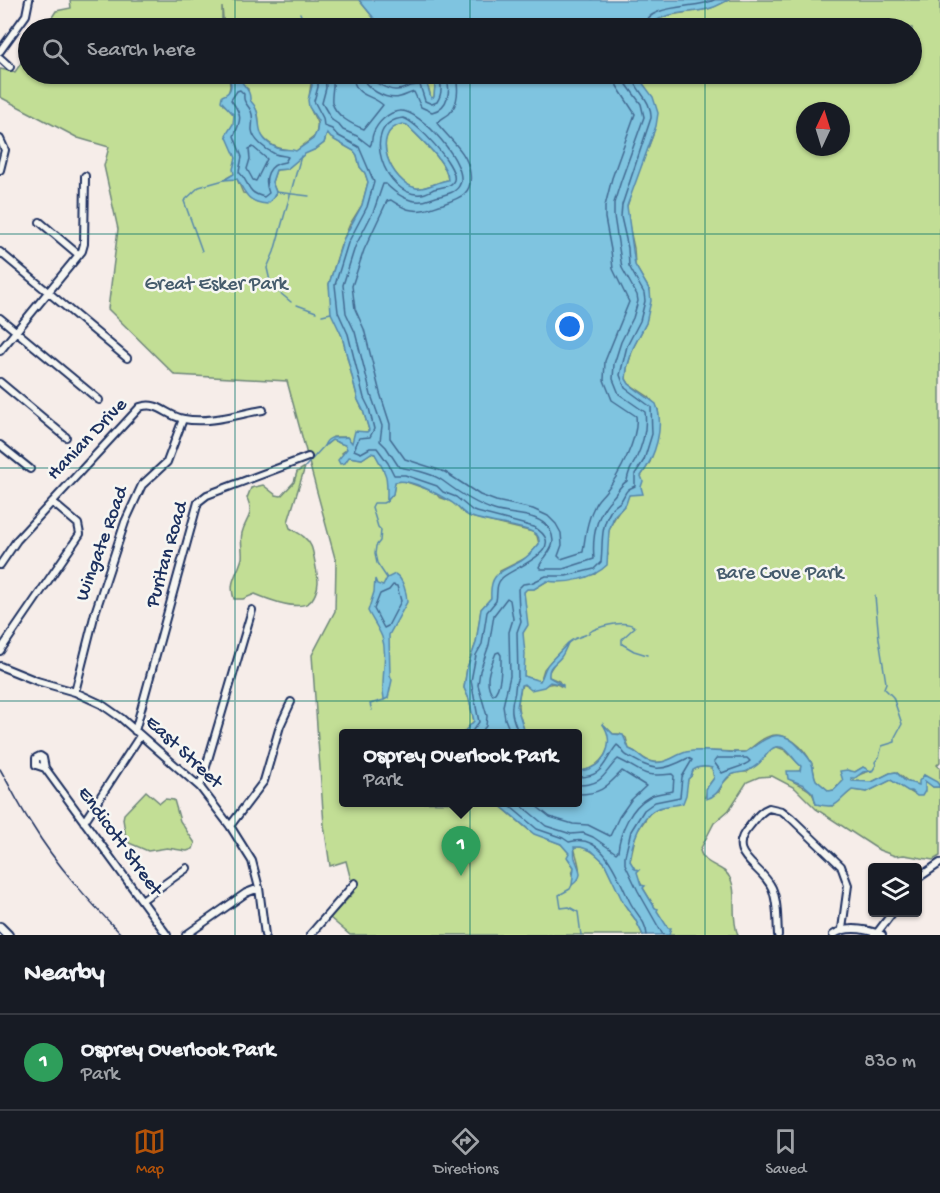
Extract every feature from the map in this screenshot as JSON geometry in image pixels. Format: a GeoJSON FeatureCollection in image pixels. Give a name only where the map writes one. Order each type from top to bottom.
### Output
{"type":"FeatureCollection","features":[{"type":"Feature","properties":{"kind":"main road"},"geometry":{"type":"LineString","coordinates":[[0,927],[8,935]]}},
{"type":"Feature","properties":{"kind":"street"},"geometry":{"type":"LineString","coordinates":[[24,18],[29,0]]}},
{"type":"Feature","properties":{"kind":"street"},"geometry":{"type":"LineString","coordinates":[[0,51],[18,26]]}},
{"type":"Feature","properties":{"kind":"street"},"geometry":{"type":"LineString","coordinates":[[0,58],[10,67]]}},
{"type":"Feature","properties":{"kind":"street"},"geometry":{"type":"LineString","coordinates":[[0,139],[5,150],[0,170]]}},
{"type":"Feature","properties":{"kind":"street"},"geometry":{"type":"LineString","coordinates":[[0,351],[80,253],[84,244],[85,176]]}},
{"type":"Feature","properties":{"kind":"street"},"geometry":{"type":"LineString","coordinates":[[40,222],[80,253]]}},
{"type":"Feature","properties":{"kind":"street"},"geometry":{"type":"LineString","coordinates":[[0,252],[127,358]]}},
{"type":"Feature","properties":{"kind":"street"},"geometry":{"type":"LineString","coordinates":[[0,318],[99,400]]}},
{"type":"Feature","properties":{"kind":"street"},"geometry":{"type":"LineString","coordinates":[[0,382],[66,437]]}},
{"type":"Feature","properties":{"kind":"street","name":"Hanian Drive"},"geometry":{"type":"LineString","coordinates":[[0,565],[17,540],[140,407],[157,406],[183,419],[210,419],[263,410]]}},
{"type":"Feature","properties":{"kind":"street","name":"Wingate Road"},"geometry":{"type":"LineString","coordinates":[[75,692],[95,613],[124,522],[142,485],[167,462],[183,419]]}},
{"type":"Feature","properties":{"kind":"street"},"geometry":{"type":"LineString","coordinates":[[0,445],[30,469]]}},
{"type":"Feature","properties":{"kind":"street","name":"Puritan Road"},"geometry":{"type":"LineString","coordinates":[[138,734],[198,502],[207,495],[308,457]]}},
{"type":"Feature","properties":{"kind":"street"},"geometry":{"type":"LineString","coordinates":[[0,651],[80,534],[78,524],[52,502]]}},
{"type":"Feature","properties":{"kind":"street"},"geometry":{"type":"LineString","coordinates":[[200,787],[252,610]]}},
{"type":"Feature","properties":{"kind":"street","name":"East Street"},"geometry":{"type":"LineString","coordinates":[[0,666],[37,681],[75,692],[100,704],[200,787],[230,826],[252,861],[259,888],[265,935]]}},
{"type":"Feature","properties":{"kind":"street"},"geometry":{"type":"LineString","coordinates":[[230,826],[264,781],[280,726],[291,702]]}},
{"type":"Feature","properties":{"kind":"street"},"geometry":{"type":"LineString","coordinates":[[84,822],[138,734]]}},
{"type":"Feature","properties":{"kind":"street","name":"Endicott Street"},"geometry":{"type":"LineString","coordinates":[[45,768],[167,935]]}},
{"type":"Feature","properties":{"kind":"street"},"geometry":{"type":"LineString","coordinates":[[778,935],[772,889],[762,874],[744,855],[740,846],[744,832],[759,814],[769,808],[782,811],[791,818],[834,859],[844,872],[848,885],[842,929]]}},
{"type":"Feature","properties":{"kind":"street"},"geometry":{"type":"LineString","coordinates":[[922,875],[940,864]]}},
{"type":"Feature","properties":{"kind":"street"},"geometry":{"type":"LineString","coordinates":[[142,900],[187,868]]}},
{"type":"Feature","properties":{"kind":"street"},"geometry":{"type":"LineString","coordinates":[[310,935],[355,883]]}},
{"type":"Feature","properties":{"kind":"street"},"geometry":{"type":"LineString","coordinates":[[186,935],[246,893],[259,888]]}},
{"type":"Feature","properties":{"kind":"street"},"geometry":{"type":"LineString","coordinates":[[833,935],[842,929],[850,928],[879,934],[890,917]]}},
{"type":"Feature","properties":{"kind":"green space"},"geometry":{"type":"Polygon","coordinates":[[[70,0],[359,0],[374,18],[223,18],[222,7],[222,18],[51,18],[56,11],[71,8],[70,0]]]}},
{"type":"Feature","properties":{"kind":"green space","name":"Bare Cove Park"},"geometry":{"type":"Polygon","coordinates":[[[729,0],[940,0],[940,762],[937,765],[940,768],[940,786],[924,775],[920,785],[910,783],[896,772],[872,782],[852,781],[850,777],[870,771],[863,767],[850,772],[834,790],[829,791],[816,780],[813,766],[804,751],[789,738],[776,735],[763,739],[746,752],[692,752],[665,761],[653,762],[629,749],[626,738],[620,734],[613,734],[604,725],[610,737],[607,750],[596,765],[582,770],[582,729],[524,729],[519,714],[518,705],[522,684],[535,688],[552,683],[562,687],[559,681],[549,677],[548,673],[566,645],[544,669],[540,682],[524,676],[522,652],[524,628],[526,627],[524,592],[526,589],[534,589],[547,581],[570,580],[595,574],[608,555],[609,530],[615,518],[629,495],[641,487],[641,476],[650,462],[658,435],[658,409],[649,397],[629,384],[626,379],[633,348],[646,323],[650,291],[635,265],[627,216],[627,206],[633,186],[653,135],[643,84],[922,84],[922,18],[661,18],[703,10],[729,0]]]}},
{"type":"Feature","properties":{"kind":"green space","name":"Great Esker Park"},"geometry":{"type":"Polygon","coordinates":[[[18,68],[18,84],[230,84],[224,105],[234,115],[236,155],[234,174],[225,179],[237,179],[243,193],[273,198],[276,192],[272,182],[276,170],[287,169],[305,153],[316,149],[324,143],[327,133],[357,155],[368,182],[362,205],[341,245],[329,284],[333,314],[342,336],[358,400],[369,430],[363,432],[352,443],[347,437],[333,437],[326,445],[332,440],[345,445],[347,449],[342,453],[349,457],[362,459],[371,453],[375,454],[389,479],[387,501],[393,494],[395,482],[404,481],[435,492],[439,497],[453,502],[471,517],[533,532],[539,544],[528,557],[500,571],[491,598],[481,609],[476,643],[467,668],[464,688],[474,721],[467,729],[339,729],[339,807],[502,807],[530,831],[561,844],[569,853],[568,858],[574,867],[572,875],[578,877],[579,871],[574,847],[587,848],[598,856],[604,862],[643,935],[350,935],[330,918],[354,892],[346,861],[330,866],[324,825],[312,655],[335,611],[336,562],[287,381],[175,375],[108,309],[118,229],[104,166],[109,147],[78,138],[0,97],[0,69],[15,72],[18,68]]]}},
{"type":"Feature","properties":{"kind":"green space"},"geometry":{"type":"Polygon","coordinates":[[[241,84],[311,84],[309,100],[317,122],[315,136],[296,151],[270,144],[258,131],[259,118],[257,111],[249,101],[248,89],[241,84]]]}},
{"type":"Feature","properties":{"kind":"green space"},"geometry":{"type":"Polygon","coordinates":[[[408,84],[434,84],[434,98],[431,98],[429,89],[408,84]]]}},
{"type":"Feature","properties":{"kind":"green space"},"geometry":{"type":"Polygon","coordinates":[[[402,124],[407,125],[438,158],[448,180],[428,187],[416,188],[399,177],[387,157],[385,146],[387,136],[392,129],[402,124]]]}},
{"type":"Feature","properties":{"kind":"green space"},"geometry":{"type":"Polygon","coordinates":[[[305,467],[288,522],[290,528],[305,538],[312,548],[318,582],[314,597],[308,603],[296,606],[255,594],[243,599],[234,599],[232,587],[242,558],[241,536],[250,513],[247,498],[251,488],[263,485],[281,496],[294,482],[297,472],[305,467]]]}},
{"type":"Feature","properties":{"kind":"green space"},"geometry":{"type":"Polygon","coordinates":[[[777,747],[785,750],[801,766],[800,771],[794,772],[791,780],[809,790],[816,804],[833,806],[852,790],[867,792],[891,780],[914,794],[926,781],[933,787],[940,787],[940,856],[933,860],[904,855],[895,856],[879,850],[816,809],[795,788],[772,776],[759,777],[747,782],[729,810],[714,823],[700,850],[705,859],[723,870],[730,878],[734,890],[734,920],[738,935],[669,935],[669,931],[630,861],[636,833],[649,814],[657,808],[667,806],[687,785],[693,770],[702,767],[712,768],[714,778],[708,786],[705,797],[719,792],[723,783],[731,775],[747,772],[759,763],[771,748],[777,747]]]}},
{"type":"Feature","properties":{"kind":"green space"},"geometry":{"type":"Polygon","coordinates":[[[146,791],[160,803],[165,799],[174,800],[180,821],[195,843],[193,849],[187,851],[167,848],[148,851],[129,843],[126,838],[124,814],[146,791]]]}},
{"type":"Feature","properties":{"kind":"water"},"geometry":{"type":"Polygon","coordinates":[[[359,0],[729,0],[711,8],[662,18],[374,18],[359,0]]]}},
{"type":"Feature","properties":{"kind":"water"},"geometry":{"type":"Polygon","coordinates":[[[231,84],[243,84],[255,106],[263,138],[277,148],[296,151],[313,139],[317,131],[318,121],[309,107],[308,100],[312,84],[427,84],[431,98],[434,97],[434,84],[643,84],[653,97],[658,113],[656,126],[627,206],[635,265],[650,291],[651,301],[646,323],[633,348],[626,379],[629,384],[656,404],[659,413],[657,442],[651,460],[641,476],[643,494],[629,495],[626,504],[614,516],[609,531],[607,565],[587,577],[562,582],[547,581],[524,592],[528,625],[523,633],[524,676],[540,681],[547,665],[568,643],[549,673],[549,677],[563,687],[550,682],[544,687],[531,690],[524,684],[521,685],[517,707],[524,729],[467,729],[474,721],[464,688],[467,668],[476,643],[481,609],[491,598],[492,583],[498,574],[529,555],[539,544],[539,537],[525,529],[469,516],[439,495],[408,482],[395,482],[393,494],[387,501],[386,476],[375,454],[371,453],[362,459],[349,457],[345,463],[340,464],[338,460],[347,449],[345,445],[332,440],[324,446],[328,440],[333,438],[347,437],[352,443],[355,431],[367,432],[369,430],[358,400],[342,336],[331,313],[329,284],[343,240],[362,205],[368,182],[354,151],[331,138],[327,133],[324,143],[316,149],[305,154],[287,169],[276,170],[272,182],[276,192],[267,204],[251,199],[237,179],[224,180],[234,174],[236,158],[226,135],[233,124],[234,115],[221,101],[222,96],[230,90],[231,84]],[[402,124],[392,129],[385,146],[392,168],[407,184],[416,188],[428,187],[448,180],[443,166],[407,125],[402,124]]]}},
{"type":"Feature","properties":{"kind":"water"},"geometry":{"type":"Polygon","coordinates":[[[395,574],[402,583],[407,602],[389,635],[392,680],[388,698],[384,700],[383,643],[381,634],[368,611],[374,592],[375,579],[377,584],[383,586],[387,578],[395,574]]]}},
{"type":"Feature","properties":{"kind":"water"},"geometry":{"type":"Polygon","coordinates":[[[602,723],[613,734],[623,735],[629,749],[645,760],[657,763],[693,751],[746,752],[766,739],[778,735],[792,740],[799,747],[811,762],[816,780],[829,791],[834,790],[843,781],[840,771],[855,772],[863,767],[871,771],[851,778],[852,781],[872,782],[896,772],[905,781],[919,785],[924,775],[937,782],[940,787],[933,787],[925,781],[925,791],[922,796],[917,796],[891,780],[867,792],[852,790],[834,805],[824,806],[816,804],[813,793],[804,785],[788,779],[787,771],[800,771],[801,766],[787,751],[781,747],[775,747],[753,768],[728,777],[717,793],[706,799],[706,789],[714,778],[712,768],[695,769],[688,779],[683,803],[662,807],[647,816],[638,830],[632,847],[630,861],[635,869],[639,870],[637,872],[641,885],[645,886],[643,888],[655,908],[658,909],[657,911],[668,928],[671,928],[669,935],[643,935],[624,904],[604,862],[592,851],[574,847],[580,875],[572,885],[574,867],[567,857],[569,853],[561,844],[534,834],[502,807],[582,807],[582,771],[594,766],[605,755],[608,747],[607,731],[602,723]]]}},
{"type":"Feature","properties":{"kind":"waterway"},"geometry":{"type":"LineString","coordinates":[[300,13],[302,18]]}},
{"type":"Feature","properties":{"kind":"waterway"},"geometry":{"type":"LineString","coordinates":[[291,302],[270,281],[267,268],[274,252],[301,156]]}},
{"type":"Feature","properties":{"kind":"waterway"},"geometry":{"type":"LineString","coordinates":[[202,251],[184,201],[199,187],[224,180]]}},
{"type":"Feature","properties":{"kind":"waterway"},"geometry":{"type":"LineString","coordinates":[[276,192],[309,196]]}},
{"type":"Feature","properties":{"kind":"waterway"},"geometry":{"type":"LineString","coordinates":[[297,305],[316,312]]}},
{"type":"Feature","properties":{"kind":"waterway"},"geometry":{"type":"LineString","coordinates":[[322,315],[331,313]]}},
{"type":"Feature","properties":{"kind":"waterway"},"geometry":{"type":"LineString","coordinates":[[305,467],[324,446]]}},
{"type":"Feature","properties":{"kind":"waterway"},"geometry":{"type":"LineString","coordinates":[[387,501],[374,503],[372,507],[381,530],[375,554],[377,563],[387,578]]}},
{"type":"Feature","properties":{"kind":"waterway"},"geometry":{"type":"LineString","coordinates":[[869,771],[873,770],[876,765],[875,762],[882,746],[895,742],[895,737],[902,724],[893,697],[884,688],[886,683],[875,596]]}},
{"type":"Feature","properties":{"kind":"waterway"},"geometry":{"type":"LineString","coordinates":[[567,644],[598,628],[626,624],[635,627],[622,639],[622,644],[647,655]]}},
{"type":"Feature","properties":{"kind":"waterway"},"geometry":{"type":"LineString","coordinates":[[372,710],[370,704],[384,700]]}},
{"type":"Feature","properties":{"kind":"waterway"},"geometry":{"type":"LineString","coordinates":[[572,885],[570,889],[559,895],[561,908],[569,907],[578,912],[581,935]]}},
{"type":"Feature","properties":{"kind":"railway"},"geometry":{"type":"LineString","coordinates":[[0,769],[52,855],[122,935]]}},
{"type":"Feature","properties":{"kind":"place","name":"Osprey Overlook Park"},"geometry":{"type":"Point","coordinates":[461,876]}}]}
